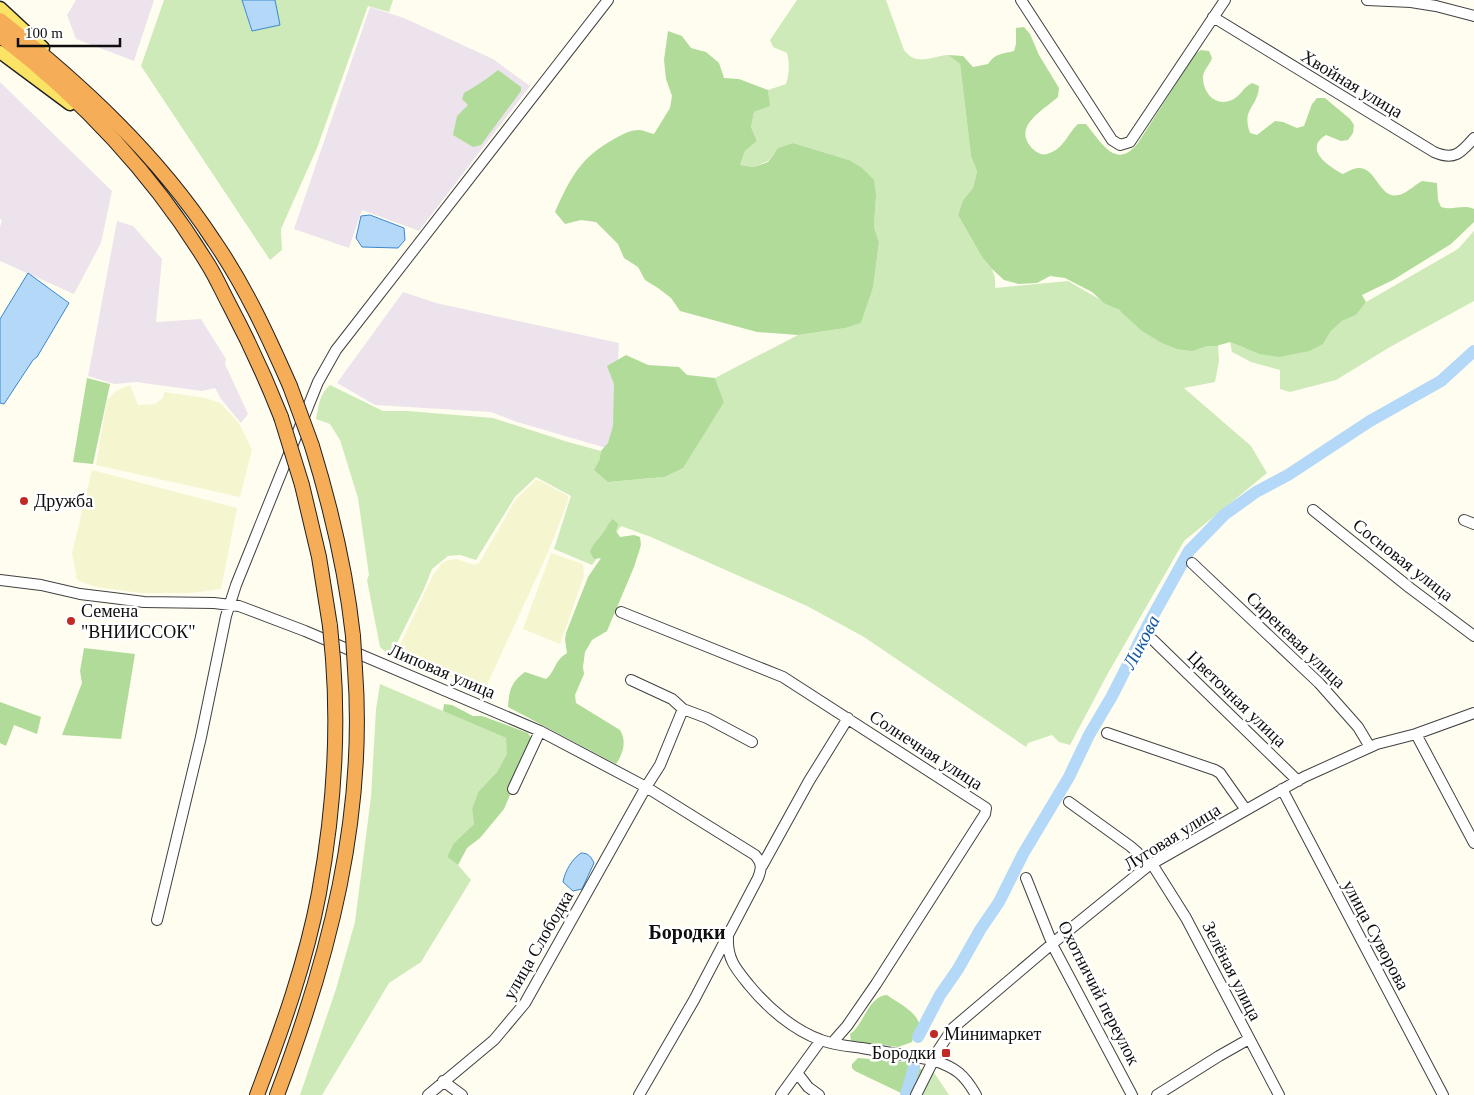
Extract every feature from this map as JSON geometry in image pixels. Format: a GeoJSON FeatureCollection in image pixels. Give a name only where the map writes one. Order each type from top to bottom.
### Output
{"type":"FeatureCollection","features":[{"type":"Feature","properties":{"kind":"highway"},"geometry":{"type":"LineString","coordinates":[[0,20],[46,56],[75,82],[136,142],[177,190],[214,240],[243,287],[290,386],[326,489],[346,586],[353,636],[357,764],[348,848],[338,900],[324,958],[310,1004],[278,1095]]}},
{"type":"Feature","properties":{"kind":"highway"},"geometry":{"type":"LineString","coordinates":[[0,36],[24,54],[68,94],[119,145],[162,196],[209,266],[252,349],[281,416],[302,485],[319,558],[330,626],[335,688],[335,763],[328,837],[319,894],[291,999],[257,1095]]}},
{"type":"Feature","properties":{"kind":"main road"},"geometry":{"type":"LineString","coordinates":[[0,8],[51,55],[75,82]]}},
{"type":"Feature","properties":{"kind":"main road"},"geometry":{"type":"LineString","coordinates":[[0,52],[60,95],[119,145]]}},
{"type":"Feature","properties":{"kind":"street"},"geometry":{"type":"LineString","coordinates":[[157,920],[201,737],[230,604],[306,410],[327,364],[608,0]]}},
{"type":"Feature","properties":{"kind":"street"},"geometry":{"type":"LineString","coordinates":[[1020,0],[1112,140],[1120,145],[1130,142],[1225,0]]}},
{"type":"Feature","properties":{"kind":"street"},"geometry":{"type":"LineString","coordinates":[[1367,0],[1411,2],[1436,6],[1474,16]]}},
{"type":"Feature","properties":{"kind":"street","name":"Хвойная улица"},"geometry":{"type":"LineString","coordinates":[[1213,17],[1434,152],[1449,157],[1456,155],[1474,138]]}},
{"type":"Feature","properties":{"kind":"street","name":"Сосновая улица"},"geometry":{"type":"LineString","coordinates":[[1312,510],[1474,636]]}},
{"type":"Feature","properties":{"kind":"street"},"geometry":{"type":"LineString","coordinates":[[1464,520],[1474,524]]}},
{"type":"Feature","properties":{"kind":"street","name":"Сиреневая улица"},"geometry":{"type":"LineString","coordinates":[[1192,563],[1319,683],[1358,726],[1370,747]]}},
{"type":"Feature","properties":{"kind":"street","name":"Липовая улица"},"geometry":{"type":"LineString","coordinates":[[0,580],[121,599],[230,604],[305,631],[540,731],[646,787],[749,850],[759,859],[762,866]]}},
{"type":"Feature","properties":{"kind":"street","name":"Солнечная улица"},"geometry":{"type":"LineString","coordinates":[[622,612],[783,677],[984,806],[986,811],[876,984],[847,1026],[826,1042]]}},
{"type":"Feature","properties":{"kind":"street","name":"Цветочная улица"},"geometry":{"type":"LineString","coordinates":[[1153,640],[1298,781]]}},
{"type":"Feature","properties":{"kind":"street"},"geometry":{"type":"LineString","coordinates":[[631,680],[672,700],[683,709],[707,718],[752,742]]}},
{"type":"Feature","properties":{"kind":"street","name":"улица Слободка"},"geometry":{"type":"LineString","coordinates":[[428,1095],[494,1040],[525,1003],[646,787],[660,766],[683,709]]}},
{"type":"Feature","properties":{"kind":"street","name":"Луговая улица"},"geometry":{"type":"LineString","coordinates":[[916,1095],[933,1060],[953,1028],[1053,942],[1150,865],[1282,789],[1370,747],[1416,734],[1474,713]]}},
{"type":"Feature","properties":{"kind":"street"},"geometry":{"type":"LineString","coordinates":[[639,1095],[728,937],[758,878],[762,866],[848,718]]}},
{"type":"Feature","properties":{"kind":"street"},"geometry":{"type":"LineString","coordinates":[[514,789],[540,731]]}},
{"type":"Feature","properties":{"kind":"street"},"geometry":{"type":"LineString","coordinates":[[1107,732],[1215,770],[1220,773],[1246,810]]}},
{"type":"Feature","properties":{"kind":"street"},"geometry":{"type":"LineString","coordinates":[[1416,734],[1474,843]]}},
{"type":"Feature","properties":{"kind":"street","name":"улица Суворова"},"geometry":{"type":"LineString","coordinates":[[1282,789],[1442,1095]]}},
{"type":"Feature","properties":{"kind":"street","name":"Зелёная улица"},"geometry":{"type":"LineString","coordinates":[[1069,802],[1130,846],[1150,865],[1186,918],[1279,1095]]}},
{"type":"Feature","properties":{"kind":"street","name":"Охотничий переулок"},"geometry":{"type":"LineString","coordinates":[[1026,878],[1054,948],[1132,1095]]}},
{"type":"Feature","properties":{"kind":"street"},"geometry":{"type":"LineString","coordinates":[[728,937],[729,955],[739,973],[753,989],[789,1022],[805,1033],[826,1042],[933,1060],[958,1070],[974,1091]]}},
{"type":"Feature","properties":{"kind":"street"},"geometry":{"type":"LineString","coordinates":[[1157,1095],[1249,1039]]}},
{"type":"Feature","properties":{"kind":"street"},"geometry":{"type":"LineString","coordinates":[[781,1095],[826,1042]]}},
{"type":"Feature","properties":{"kind":"street"},"geometry":{"type":"LineString","coordinates":[[798,1074],[808,1087],[819,1095]]}},
{"type":"Feature","properties":{"kind":"street"},"geometry":{"type":"LineString","coordinates":[[443,1081],[462,1095]]}},
{"type":"Feature","properties":{"kind":"shaded area"},"geometry":{"type":"Polygon","coordinates":[[[76,0],[154,0],[134,61],[76,39],[67,15],[76,0]]]}},
{"type":"Feature","properties":{"kind":"shaded area"},"geometry":{"type":"Polygon","coordinates":[[[370,7],[404,18],[493,59],[530,86],[419,231],[362,210],[349,248],[294,229],[370,7]]]}},
{"type":"Feature","properties":{"kind":"shaded area"},"geometry":{"type":"Polygon","coordinates":[[[0,82],[112,191],[101,243],[74,294],[0,261],[0,227],[2,220],[0,219],[0,82]]]}},
{"type":"Feature","properties":{"kind":"shaded area"},"geometry":{"type":"Polygon","coordinates":[[[117,221],[133,226],[162,259],[156,322],[201,319],[226,359],[225,364],[248,414],[241,423],[221,399],[215,388],[202,391],[136,382],[114,384],[88,376],[117,221]]]}},
{"type":"Feature","properties":{"kind":"shaded area"},"geometry":{"type":"Polygon","coordinates":[[[403,292],[436,303],[619,343],[613,450],[517,422],[491,412],[375,405],[337,383],[403,292]]]}},
{"type":"Feature","properties":{"kind":"green space"},"geometry":{"type":"Polygon","coordinates":[[[164,0],[242,0],[251,30],[280,25],[275,0],[393,0],[389,12],[368,6],[317,148],[281,229],[282,250],[270,260],[141,66],[164,0]]]}},
{"type":"Feature","properties":{"kind":"green space"},"geometry":{"type":"Polygon","coordinates":[[[797,0],[886,0],[904,50],[909,55],[914,58],[924,59],[948,55],[960,64],[971,156],[977,171],[973,188],[963,200],[958,215],[982,257],[992,269],[995,278],[995,288],[1068,281],[1177,344],[1218,344],[1219,361],[1215,382],[1184,388],[1251,446],[1267,473],[1184,541],[1107,675],[1070,745],[1059,742],[1052,735],[1028,743],[1026,747],[864,637],[807,606],[651,537],[621,526],[592,565],[554,549],[571,496],[536,477],[515,497],[476,560],[460,555],[448,556],[432,569],[396,645],[397,658],[388,654],[380,647],[367,580],[369,575],[358,498],[340,440],[330,424],[316,419],[322,396],[330,385],[383,411],[407,411],[493,418],[601,451],[599,461],[608,482],[664,477],[724,402],[715,378],[798,335],[846,328],[861,323],[873,288],[879,242],[874,227],[876,196],[849,160],[793,143],[778,148],[768,161],[754,167],[740,165],[745,151],[757,141],[751,127],[754,112],[769,106],[768,90],[786,84],[789,69],[787,53],[773,47],[770,40],[797,0]]]}},
{"type":"Feature","properties":{"kind":"green space"},"geometry":{"type":"Polygon","coordinates":[[[1024,27],[1030,34],[1039,55],[1059,88],[1058,97],[1037,114],[1027,127],[1025,134],[1027,142],[1038,153],[1047,154],[1056,150],[1078,124],[1086,124],[1109,151],[1123,154],[1130,151],[1138,143],[1195,54],[1201,50],[1209,51],[1212,58],[1203,79],[1206,90],[1212,98],[1226,102],[1238,96],[1252,83],[1259,86],[1256,99],[1247,118],[1250,133],[1257,135],[1275,121],[1297,128],[1304,126],[1312,104],[1317,98],[1325,98],[1350,119],[1354,125],[1353,133],[1348,140],[1341,141],[1326,135],[1320,140],[1317,151],[1325,162],[1343,174],[1356,168],[1365,169],[1388,194],[1405,193],[1422,181],[1437,183],[1438,200],[1441,207],[1466,207],[1474,209],[1474,222],[1451,244],[1393,280],[1362,295],[1366,302],[1356,315],[1342,321],[1331,331],[1323,344],[1309,351],[1279,357],[1260,354],[1230,342],[1192,351],[1177,349],[1162,343],[1142,331],[1119,310],[1104,303],[1092,292],[1065,278],[1050,276],[1037,283],[1019,284],[1004,280],[982,257],[958,215],[963,200],[973,188],[977,171],[971,156],[960,64],[948,55],[963,56],[973,67],[988,64],[996,56],[1014,51],[1016,28],[1024,27]]]}},
{"type":"Feature","properties":{"kind":"green space"},"geometry":{"type":"Polygon","coordinates":[[[668,31],[682,36],[691,48],[706,52],[719,63],[724,78],[739,79],[768,90],[770,106],[754,112],[751,127],[757,141],[745,151],[740,165],[754,167],[768,162],[778,148],[793,143],[849,160],[862,168],[874,180],[876,196],[874,227],[879,242],[873,288],[861,323],[846,328],[798,335],[757,332],[680,311],[671,298],[645,280],[638,267],[624,258],[618,244],[596,222],[581,220],[565,224],[555,212],[572,179],[593,153],[614,139],[629,132],[641,130],[654,134],[670,108],[672,96],[666,79],[664,60],[668,31]]]}},
{"type":"Feature","properties":{"kind":"green space"},"geometry":{"type":"Polygon","coordinates":[[[498,70],[521,87],[521,91],[481,145],[473,147],[453,135],[457,116],[468,105],[462,99],[464,93],[498,70]]]}},
{"type":"Feature","properties":{"kind":"green space"},"geometry":{"type":"Polygon","coordinates":[[[1474,231],[1474,301],[1390,347],[1336,380],[1290,392],[1280,389],[1280,370],[1251,362],[1232,352],[1230,342],[1245,348],[1323,344],[1331,331],[1342,321],[1356,315],[1366,302],[1458,249],[1474,231]]]}},
{"type":"Feature","properties":{"kind":"green space"},"geometry":{"type":"Polygon","coordinates":[[[626,355],[648,365],[679,367],[687,375],[715,378],[724,402],[683,468],[664,477],[608,482],[594,470],[599,461],[601,451],[608,443],[613,426],[614,384],[607,366],[626,355]]]}},
{"type":"Feature","properties":{"kind":"green space"},"geometry":{"type":"Polygon","coordinates":[[[87,378],[110,384],[93,464],[73,462],[87,378]]]}},
{"type":"Feature","properties":{"kind":"green space"},"geometry":{"type":"Polygon","coordinates":[[[130,385],[138,405],[155,404],[163,398],[164,392],[205,398],[220,403],[239,423],[252,450],[240,497],[96,465],[107,401],[116,391],[130,385]]]}},
{"type":"Feature","properties":{"kind":"green space"},"geometry":{"type":"Polygon","coordinates":[[[92,470],[237,508],[221,589],[191,593],[141,593],[96,587],[77,580],[72,553],[92,470]]]}},
{"type":"Feature","properties":{"kind":"green space"},"geometry":{"type":"Polygon","coordinates":[[[536,480],[568,496],[568,501],[549,550],[486,687],[473,686],[406,660],[399,654],[399,647],[433,575],[442,563],[448,560],[457,559],[474,565],[479,563],[516,499],[536,480]]]}},
{"type":"Feature","properties":{"kind":"green space"},"geometry":{"type":"Polygon","coordinates":[[[613,519],[618,524],[616,531],[620,537],[634,535],[640,537],[641,545],[634,567],[607,631],[592,640],[585,652],[584,674],[575,695],[576,703],[620,730],[623,747],[621,756],[616,764],[508,707],[512,687],[520,676],[525,672],[546,679],[562,656],[567,653],[566,633],[588,577],[601,558],[594,559],[590,552],[613,519]]]}},
{"type":"Feature","properties":{"kind":"green space"},"geometry":{"type":"Polygon","coordinates":[[[551,553],[583,564],[584,576],[560,644],[523,629],[551,553]]]}},
{"type":"Feature","properties":{"kind":"green space"},"geometry":{"type":"Polygon","coordinates":[[[84,648],[135,654],[121,739],[62,735],[82,683],[80,671],[84,648]]]}},
{"type":"Feature","properties":{"kind":"green space"},"geometry":{"type":"Polygon","coordinates":[[[380,684],[506,738],[508,753],[497,772],[478,792],[472,809],[474,824],[453,844],[447,857],[458,865],[471,880],[421,962],[389,983],[322,1095],[300,1095],[336,989],[355,922],[371,797],[376,709],[380,684]]]}},
{"type":"Feature","properties":{"kind":"green space"},"geometry":{"type":"Polygon","coordinates":[[[0,702],[41,717],[37,734],[14,725],[6,746],[0,743],[0,702]]]}},
{"type":"Feature","properties":{"kind":"green space"},"geometry":{"type":"Polygon","coordinates":[[[444,704],[452,705],[473,716],[482,716],[528,733],[532,743],[504,809],[480,838],[467,848],[458,865],[447,857],[453,844],[474,824],[472,809],[478,792],[497,772],[507,754],[506,738],[443,711],[444,704]]]}},
{"type":"Feature","properties":{"kind":"green space"},"geometry":{"type":"Polygon","coordinates":[[[887,995],[917,1019],[920,1030],[914,1035],[912,1042],[898,1047],[851,1041],[850,1034],[855,1030],[871,1005],[875,1000],[887,995]]]}},
{"type":"Feature","properties":{"kind":"green space"},"geometry":{"type":"Polygon","coordinates":[[[858,1058],[905,1062],[923,1070],[911,1095],[901,1095],[901,1093],[855,1071],[852,1068],[852,1064],[858,1058]]]}},
{"type":"Feature","properties":{"kind":"green space"},"geometry":{"type":"Polygon","coordinates":[[[933,1071],[949,1095],[921,1095],[933,1071]]]}},
{"type":"Feature","properties":{"kind":"water"},"geometry":{"type":"Polygon","coordinates":[[[242,0],[275,0],[280,25],[252,31],[242,0]]]}},
{"type":"Feature","properties":{"kind":"water"},"geometry":{"type":"Polygon","coordinates":[[[370,215],[404,228],[405,240],[398,248],[362,247],[356,238],[361,216],[370,215]]]}},
{"type":"Feature","properties":{"kind":"water"},"geometry":{"type":"Polygon","coordinates":[[[28,273],[69,303],[37,357],[33,360],[4,404],[0,403],[0,319],[28,273]]]}},
{"type":"Feature","properties":{"kind":"water"},"geometry":{"type":"Polygon","coordinates":[[[581,853],[589,856],[594,863],[582,889],[573,891],[563,882],[569,866],[581,853]]]}},
{"type":"Feature","properties":{"kind":"waterway","name":"Ликова"},"geometry":{"type":"LineString","coordinates":[[918,1037],[940,995],[999,902],[1023,854],[1069,777],[1089,735],[1112,696],[1149,623],[1189,551],[1224,515],[1256,492],[1288,475],[1370,421],[1441,381],[1474,351]]}},
{"type":"Feature","properties":{"kind":"waterway","name":"Ликова"},"geometry":{"type":"LineString","coordinates":[[906,1095],[914,1067]]}},
{"type":"Feature","properties":{"kind":"place","name":"Дружба"},"geometry":{"type":"Point","coordinates":[24,501]}},
{"type":"Feature","properties":{"kind":"place","name":"Семена \"ВНИИССОК\""},"geometry":{"type":"Point","coordinates":[71,621]}},
{"type":"Feature","properties":{"kind":"place","name":"Минимаркет"},"geometry":{"type":"Point","coordinates":[934,1034]}},
{"type":"Feature","properties":{"kind":"place","name":"Бородки"},"geometry":{"type":"Point","coordinates":[946,1053]}},
{"type":"Feature","properties":{"kind":"district","name":"Бородки"},"geometry":{"type":"Point","coordinates":[687,932]}}]}
